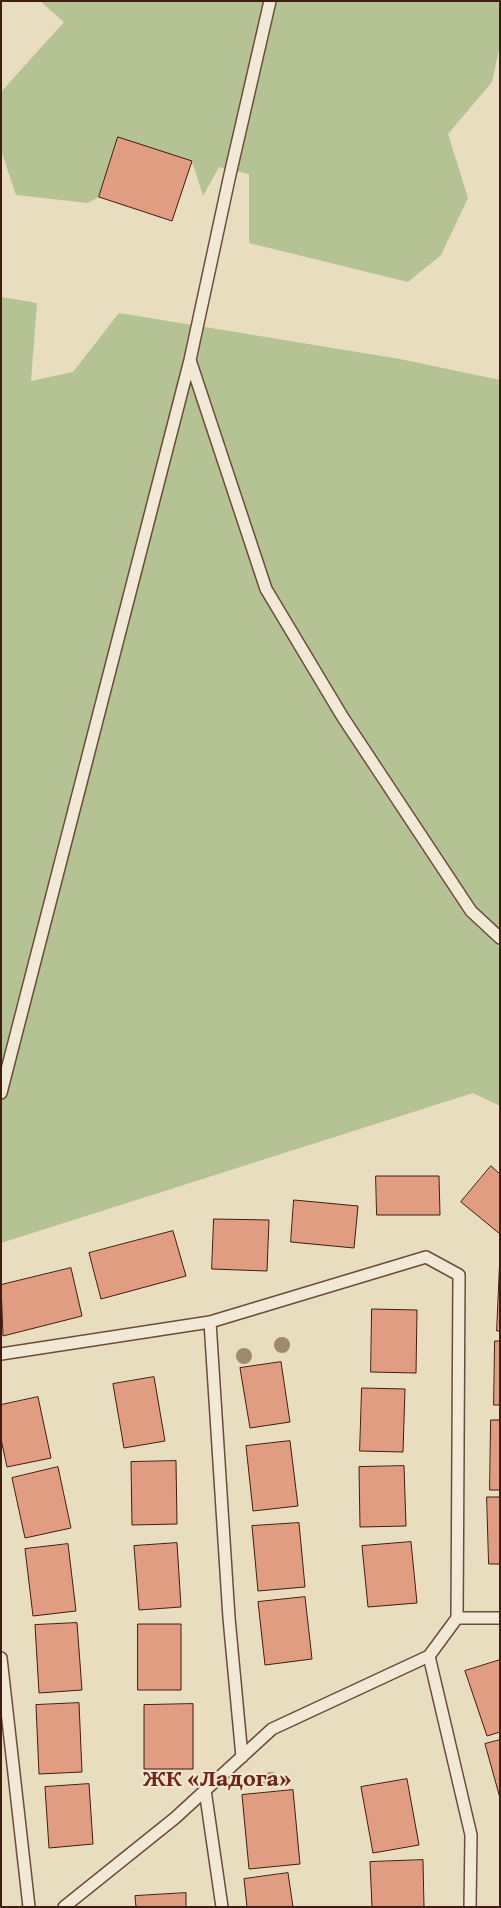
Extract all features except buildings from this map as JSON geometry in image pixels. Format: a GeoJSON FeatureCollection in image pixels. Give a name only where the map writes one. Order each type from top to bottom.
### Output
{"type":"FeatureCollection","features":[{"type":"Feature","properties":{"kind":"lane"},"geometry":{"type":"LineString","coordinates":[[1,1093],[190,360],[228,180],[270,1]]}},
{"type":"Feature","properties":{"kind":"lane"},"geometry":{"type":"LineString","coordinates":[[190,360],[266,589],[342,716],[471,911],[500,938]]}},
{"type":"Feature","properties":{"kind":"lane"},"geometry":{"type":"LineString","coordinates":[[1,1354],[210,1322],[426,1257],[459,1275],[457,1618],[429,1656],[272,1730],[175,1818],[64,1907]]}},
{"type":"Feature","properties":{"kind":"lane"},"geometry":{"type":"LineString","coordinates":[[210,1322],[229,1608],[242,1757]]}},
{"type":"Feature","properties":{"kind":"lane"},"geometry":{"type":"LineString","coordinates":[[457,1618],[500,1618]]}},
{"type":"Feature","properties":{"kind":"lane"},"geometry":{"type":"LineString","coordinates":[[429,1656],[471,1835],[470,1907]]}},
{"type":"Feature","properties":{"kind":"lane"},"geometry":{"type":"LineString","coordinates":[[1,1658],[29,1907]]}},
{"type":"Feature","properties":{"kind":"lane"},"geometry":{"type":"LineString","coordinates":[[205,1790],[222,1907]]}},
{"type":"Feature","properties":{"kind":"green space"},"geometry":{"type":"Polygon","coordinates":[[[40,1],[500,1],[500,45],[492,82],[448,134],[468,198],[441,255],[408,282],[249,243],[249,174],[219,167],[203,196],[192,161],[118,138],[99,197],[88,203],[16,195],[1,150],[1,92],[64,22],[40,1]]]}},
{"type":"Feature","properties":{"kind":"green space"},"geometry":{"type":"Polygon","coordinates":[[[1,297],[37,303],[31,381],[73,372],[119,313],[400,359],[500,380],[500,1106],[473,1093],[1,1243],[1,297]]]}},
{"type":"Feature","properties":{"kind":"district","name":"ЖК «Ладога»"},"geometry":{"type":"Point","coordinates":[217,1780]}}]}
